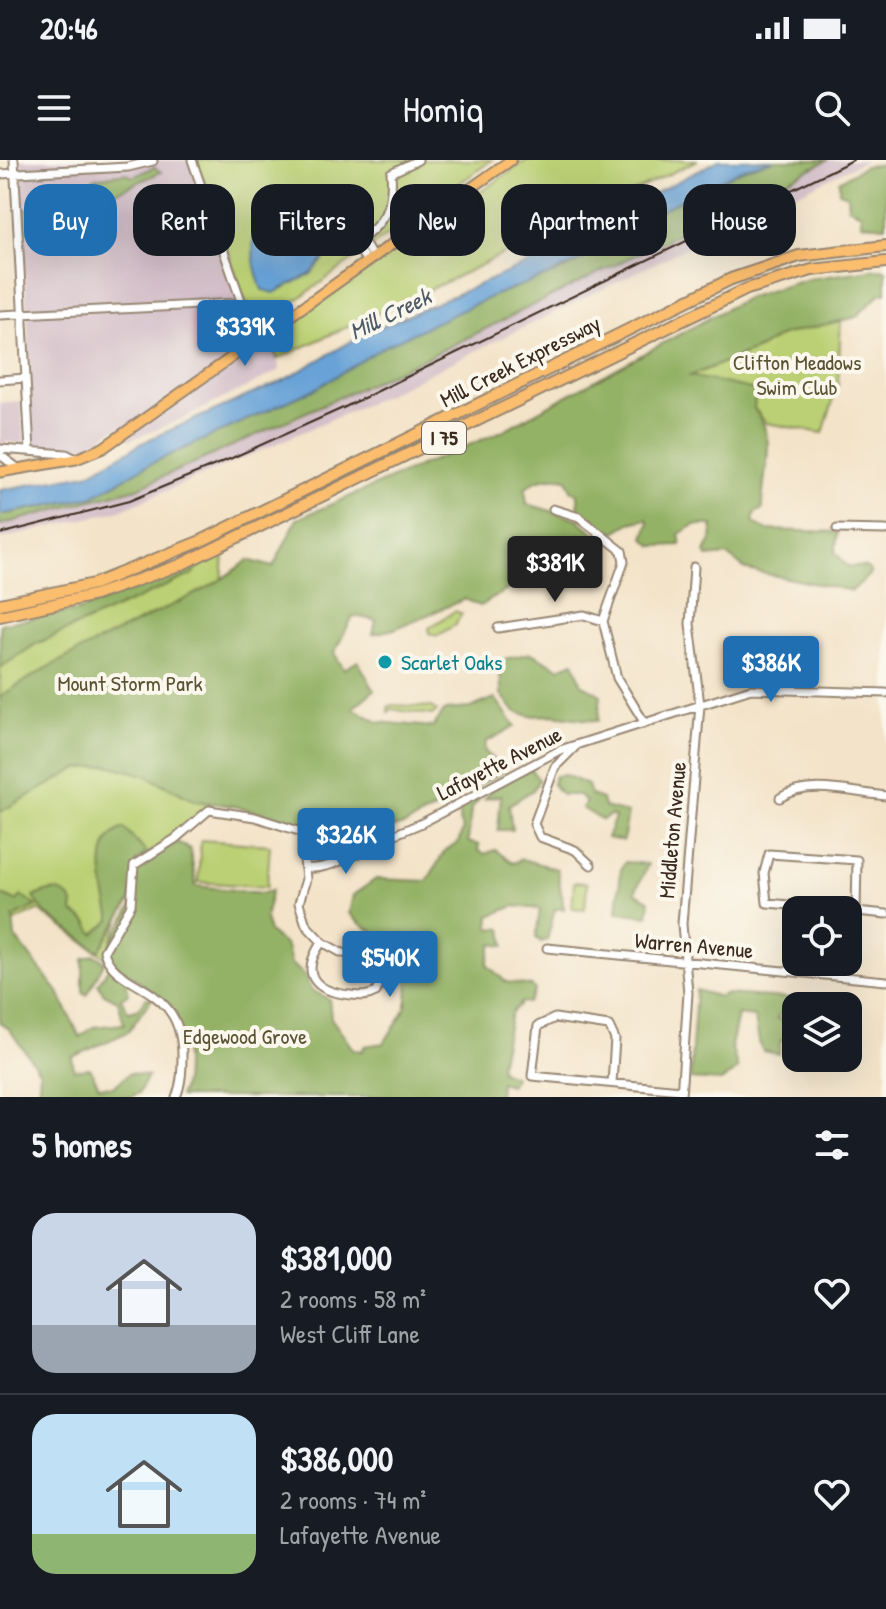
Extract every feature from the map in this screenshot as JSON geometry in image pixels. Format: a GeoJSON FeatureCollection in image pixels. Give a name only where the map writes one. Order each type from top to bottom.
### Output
{"type":"FeatureCollection","features":[{"type":"Feature","properties":{"kind":"highway"},"geometry":{"type":"LineString","coordinates":[[852,248],[886,239]]}},
{"type":"Feature","properties":{"kind":"highway","name":"Mill Creek Expressway"},"geometry":{"type":"LineString","coordinates":[[0,604],[94,584],[142,567],[294,496],[731,279],[799,256],[886,246]]}},
{"type":"Feature","properties":{"kind":"highway","name":"Mill Creek Expressway"},"geometry":{"type":"LineString","coordinates":[[0,616],[95,595],[180,565],[747,289],[812,270],[886,262]]}},
{"type":"Feature","properties":{"kind":"main road"},"geometry":{"type":"LineString","coordinates":[[0,472],[76,459],[103,448],[511,160]]}},
{"type":"Feature","properties":{"kind":"street"},"geometry":{"type":"LineString","coordinates":[[14,160],[30,451]]}},
{"type":"Feature","properties":{"kind":"street"},"geometry":{"type":"LineString","coordinates":[[192,160],[239,303],[255,341]]}},
{"type":"Feature","properties":{"kind":"street"},"geometry":{"type":"LineString","coordinates":[[370,260],[358,241],[376,228],[387,212],[392,193],[391,173],[418,160]]}},
{"type":"Feature","properties":{"kind":"street"},"geometry":{"type":"LineString","coordinates":[[0,174],[128,167],[153,161]]}},
{"type":"Feature","properties":{"kind":"street"},"geometry":{"type":"LineString","coordinates":[[0,315],[239,303]]}},
{"type":"Feature","properties":{"kind":"street"},"geometry":{"type":"LineString","coordinates":[[0,380],[26,378]]}},
{"type":"Feature","properties":{"kind":"street"},"geometry":{"type":"LineString","coordinates":[[0,449],[66,454],[76,459]]}},
{"type":"Feature","properties":{"kind":"street"},"geometry":{"type":"LineString","coordinates":[[0,455],[19,469]]}},
{"type":"Feature","properties":{"kind":"street"},"geometry":{"type":"LineString","coordinates":[[553,509],[579,517],[613,541],[624,557],[603,621],[617,678],[644,722]]}},
{"type":"Feature","properties":{"kind":"street"},"geometry":{"type":"LineString","coordinates":[[837,529],[886,530]]}},
{"type":"Feature","properties":{"kind":"street","name":"Middleton Avenue"},"geometry":{"type":"LineString","coordinates":[[681,1094],[688,993],[682,924],[700,705],[690,624],[694,567]]}},
{"type":"Feature","properties":{"kind":"street"},"geometry":{"type":"LineString","coordinates":[[498,628],[584,615],[603,621]]}},
{"type":"Feature","properties":{"kind":"street","name":"Lafayette Avenue"},"geometry":{"type":"LineString","coordinates":[[176,1097],[181,1083],[182,1052],[174,1016],[162,1002],[109,964],[104,951],[131,905],[132,869],[209,810],[255,817],[305,833],[374,840],[401,833],[579,743],[758,688],[886,693]]}},
{"type":"Feature","properties":{"kind":"street"},"geometry":{"type":"LineString","coordinates":[[579,743],[555,767],[534,824],[540,837],[575,850],[591,865]]}},
{"type":"Feature","properties":{"kind":"street"},"geometry":{"type":"LineString","coordinates":[[780,798],[791,792],[811,789],[886,796]]}},
{"type":"Feature","properties":{"kind":"street"},"geometry":{"type":"LineString","coordinates":[[305,833],[303,850],[306,868],[300,909],[310,930],[322,942],[340,952],[376,962],[383,976],[376,992],[368,996],[330,993],[320,988],[311,968],[322,942]]}},
{"type":"Feature","properties":{"kind":"street"},"geometry":{"type":"LineString","coordinates":[[306,868],[328,866],[370,850],[388,850]]}},
{"type":"Feature","properties":{"kind":"street"},"geometry":{"type":"LineString","coordinates":[[769,854],[857,860],[851,910],[767,903],[764,873],[769,854]]}},
{"type":"Feature","properties":{"kind":"street"},"geometry":{"type":"LineString","coordinates":[[862,911],[886,914]]}},
{"type":"Feature","properties":{"kind":"street","name":"Warren Avenue"},"geometry":{"type":"LineString","coordinates":[[547,948],[886,981]]}},
{"type":"Feature","properties":{"kind":"street"},"geometry":{"type":"LineString","coordinates":[[612,1083],[615,1039],[612,1030],[601,1023],[555,1018],[542,1022],[536,1030],[532,1076],[612,1083],[681,1094]]}},
{"type":"Feature","properties":{"kind":"shaded area"},"geometry":{"type":"Polygon","coordinates":[[[19,160],[196,160],[205,184],[133,184],[133,256],[230,256],[256,328],[245,336],[252,350],[271,336],[280,370],[183,419],[130,440],[117,427],[90,445],[75,448],[34,446],[24,256],[117,256],[117,184],[24,184],[24,255],[19,160]]]}},
{"type":"Feature","properties":{"kind":"shaded area"},"geometry":{"type":"Polygon","coordinates":[[[828,160],[866,160],[796,194],[796,184],[779,184],[828,160]]]}},
{"type":"Feature","properties":{"kind":"shaded area"},"geometry":{"type":"Polygon","coordinates":[[[683,231],[683,249],[373,401],[117,511],[0,539],[0,525],[137,488],[302,416],[631,256],[667,256],[667,238],[683,231]]]}},
{"type":"Feature","properties":{"kind":"shaded area"},"geometry":{"type":"Polygon","coordinates":[[[21,401],[25,444],[5,442],[0,464],[0,403],[21,401]]]}},
{"type":"Feature","properties":{"kind":"green space"},"geometry":{"type":"Polygon","coordinates":[[[196,160],[492,160],[459,184],[390,184],[390,233],[374,245],[374,184],[251,184],[251,256],[358,256],[266,322],[254,321],[251,317],[230,256],[235,256],[235,184],[204,184],[196,160]]]}},
{"type":"Feature","properties":{"kind":"green space"},"geometry":{"type":"Polygon","coordinates":[[[527,160],[698,160],[648,184],[501,184],[501,255],[277,359],[271,336],[390,254],[485,256],[485,189],[527,160]]]}},
{"type":"Feature","properties":{"kind":"green space"},"geometry":{"type":"Polygon","coordinates":[[[774,160],[828,160],[779,184],[710,184],[774,160]]]}},
{"type":"Feature","properties":{"kind":"green space"},"geometry":{"type":"Polygon","coordinates":[[[886,164],[886,226],[861,223],[861,213],[848,207],[847,195],[839,192],[839,181],[865,166],[886,164]]]}},
{"type":"Feature","properties":{"kind":"green space"},"geometry":{"type":"Polygon","coordinates":[[[154,167],[161,172],[117,192],[117,184],[91,184],[94,178],[126,173],[133,177],[154,167]]]}},
{"type":"Feature","properties":{"kind":"green space"},"geometry":{"type":"Polygon","coordinates":[[[683,197],[683,231],[667,239],[667,206],[683,197]]]}},
{"type":"Feature","properties":{"kind":"green space"},"geometry":{"type":"Polygon","coordinates":[[[589,256],[633,256],[430,356],[137,488],[0,525],[0,515],[91,497],[150,464],[317,388],[372,353],[430,322],[576,264],[589,256]]]}},
{"type":"Feature","properties":{"kind":"green space"},"geometry":{"type":"Polygon","coordinates":[[[886,270],[886,293],[881,293],[856,317],[782,335],[760,348],[690,376],[756,390],[754,408],[766,434],[768,457],[763,509],[755,513],[753,522],[766,530],[838,532],[835,552],[847,566],[867,567],[871,573],[852,591],[747,570],[727,555],[707,557],[705,552],[713,525],[695,525],[679,534],[681,545],[653,546],[644,538],[649,523],[647,519],[630,523],[610,535],[579,517],[578,494],[571,490],[567,479],[544,479],[525,489],[527,504],[575,518],[603,539],[581,535],[573,540],[581,548],[594,553],[580,581],[569,575],[563,557],[530,568],[530,576],[480,606],[465,599],[394,629],[373,634],[376,620],[353,616],[334,653],[344,669],[358,661],[374,690],[353,708],[378,722],[433,727],[445,710],[470,708],[495,698],[515,726],[486,742],[484,750],[504,772],[405,825],[376,831],[311,825],[233,806],[195,801],[145,775],[108,765],[77,769],[0,812],[0,697],[18,685],[74,653],[202,590],[248,560],[273,567],[297,519],[502,431],[746,298],[808,279],[886,270]]]}},
{"type":"Feature","properties":{"kind":"green space","name":"Clifton Meadows Swim Club"},"geometry":{"type":"Polygon","coordinates":[[[841,319],[838,385],[823,433],[766,423],[754,408],[689,376],[760,348],[782,335],[841,319]]]}},
{"type":"Feature","properties":{"kind":"green space","name":"Mount Storm Park"},"geometry":{"type":"Polygon","coordinates":[[[224,552],[209,810],[175,839],[145,855],[105,957],[38,910],[0,928],[0,624],[80,610],[224,552]]]}},
{"type":"Feature","properties":{"kind":"green space"},"geometry":{"type":"Polygon","coordinates":[[[203,563],[191,575],[36,644],[0,668],[0,624],[80,610],[203,563]]]}},
{"type":"Feature","properties":{"kind":"green space"},"geometry":{"type":"Polygon","coordinates":[[[455,611],[462,614],[455,625],[437,636],[429,633],[429,628],[455,611]]]}},
{"type":"Feature","properties":{"kind":"green space"},"geometry":{"type":"Polygon","coordinates":[[[531,653],[559,668],[574,662],[582,684],[601,695],[598,721],[553,715],[530,716],[514,711],[501,694],[500,660],[531,653]]]}},
{"type":"Feature","properties":{"kind":"green space"},"geometry":{"type":"Polygon","coordinates":[[[388,707],[431,707],[437,711],[432,715],[390,709],[389,713],[388,707]]]}},
{"type":"Feature","properties":{"kind":"green space"},"geometry":{"type":"Polygon","coordinates":[[[530,768],[539,780],[533,790],[509,805],[512,830],[498,830],[501,795],[485,799],[492,789],[530,768]]]}},
{"type":"Feature","properties":{"kind":"green space"},"geometry":{"type":"Polygon","coordinates":[[[565,775],[588,785],[591,795],[602,799],[604,807],[628,813],[623,841],[607,838],[615,817],[611,815],[602,820],[582,808],[586,802],[579,795],[562,795],[552,783],[555,776],[565,775]]]}},
{"type":"Feature","properties":{"kind":"green space","name":"Edgewood Grove"},"geometry":{"type":"Polygon","coordinates":[[[476,796],[480,798],[471,809],[468,842],[479,845],[478,851],[485,854],[495,850],[513,863],[522,859],[557,869],[564,909],[555,909],[547,940],[541,942],[536,938],[540,909],[514,906],[490,916],[489,928],[502,929],[505,946],[492,944],[487,965],[506,982],[532,986],[535,990],[528,1003],[522,1002],[511,1013],[500,1065],[501,1071],[515,1077],[510,1085],[500,1082],[499,1097],[179,1097],[184,1084],[185,1060],[178,1025],[162,1001],[110,960],[106,952],[133,905],[137,866],[177,842],[190,849],[196,886],[262,893],[272,890],[265,917],[269,932],[287,947],[291,964],[304,974],[311,990],[329,999],[331,1018],[353,1049],[362,1051],[365,1046],[384,1043],[402,1015],[406,1004],[407,976],[404,957],[396,944],[349,913],[353,895],[376,879],[427,881],[445,851],[458,843],[463,829],[459,821],[461,805],[476,796]]]}},
{"type":"Feature","properties":{"kind":"green space"},"geometry":{"type":"Polygon","coordinates":[[[124,828],[147,853],[137,860],[131,900],[99,951],[45,913],[34,897],[50,891],[65,894],[73,903],[72,912],[87,922],[94,934],[111,920],[102,869],[106,844],[113,834],[124,828]]]}},
{"type":"Feature","properties":{"kind":"green space"},"geometry":{"type":"Polygon","coordinates":[[[201,840],[270,845],[267,887],[198,882],[201,840]]]}},
{"type":"Feature","properties":{"kind":"green space"},"geometry":{"type":"Polygon","coordinates":[[[625,862],[648,864],[635,892],[650,901],[648,916],[617,912],[621,869],[625,862]]]}},
{"type":"Feature","properties":{"kind":"green space"},"geometry":{"type":"Polygon","coordinates":[[[574,882],[587,883],[585,909],[572,908],[574,882]]]}},
{"type":"Feature","properties":{"kind":"green space"},"geometry":{"type":"Polygon","coordinates":[[[0,894],[16,901],[22,896],[37,906],[13,917],[15,937],[58,992],[80,1037],[93,1027],[124,1024],[118,1001],[104,994],[98,984],[110,966],[125,977],[128,994],[121,998],[128,1012],[137,1010],[146,998],[152,998],[128,1032],[72,1057],[74,1070],[90,1068],[99,1086],[113,1087],[130,1073],[148,1076],[139,1093],[130,1097],[38,1097],[40,1072],[9,1029],[0,1023],[0,894]]]}},
{"type":"Feature","properties":{"kind":"green space"},"geometry":{"type":"Polygon","coordinates":[[[94,955],[105,961],[87,995],[83,992],[83,959],[94,955]]]}},
{"type":"Feature","properties":{"kind":"green space"},"geometry":{"type":"Polygon","coordinates":[[[696,990],[720,997],[724,994],[782,998],[782,1012],[777,1018],[782,1020],[779,1054],[763,1051],[754,1017],[738,1015],[731,1046],[738,1069],[721,1081],[690,1079],[696,990]]]}},
{"type":"Feature","properties":{"kind":"water"},"geometry":{"type":"Polygon","coordinates":[[[719,160],[774,160],[745,168],[713,184],[683,184],[683,199],[667,207],[667,187],[719,160]]]}},
{"type":"Feature","properties":{"kind":"water"},"geometry":{"type":"Polygon","coordinates":[[[254,256],[323,256],[324,259],[311,274],[274,293],[262,290],[254,256]]]}},
{"type":"Feature","properties":{"kind":"water"},"geometry":{"type":"Polygon","coordinates":[[[545,256],[588,256],[385,346],[317,388],[150,464],[91,497],[0,515],[0,490],[87,474],[150,439],[284,380],[366,333],[545,256]]]}},
{"type":"Feature","properties":{"kind":"railway"},"geometry":{"type":"LineString","coordinates":[[0,534],[129,501],[232,458],[343,408],[853,160]]}},
{"type":"Feature","properties":{"kind":"place","name":"Scarlet Oaks"},"geometry":{"type":"Point","coordinates":[385,662]}},
{"type":"Feature","properties":{"kind":"water label","name":"Mill Creek"},"geometry":{"type":"Point","coordinates":[390,314]}}]}
